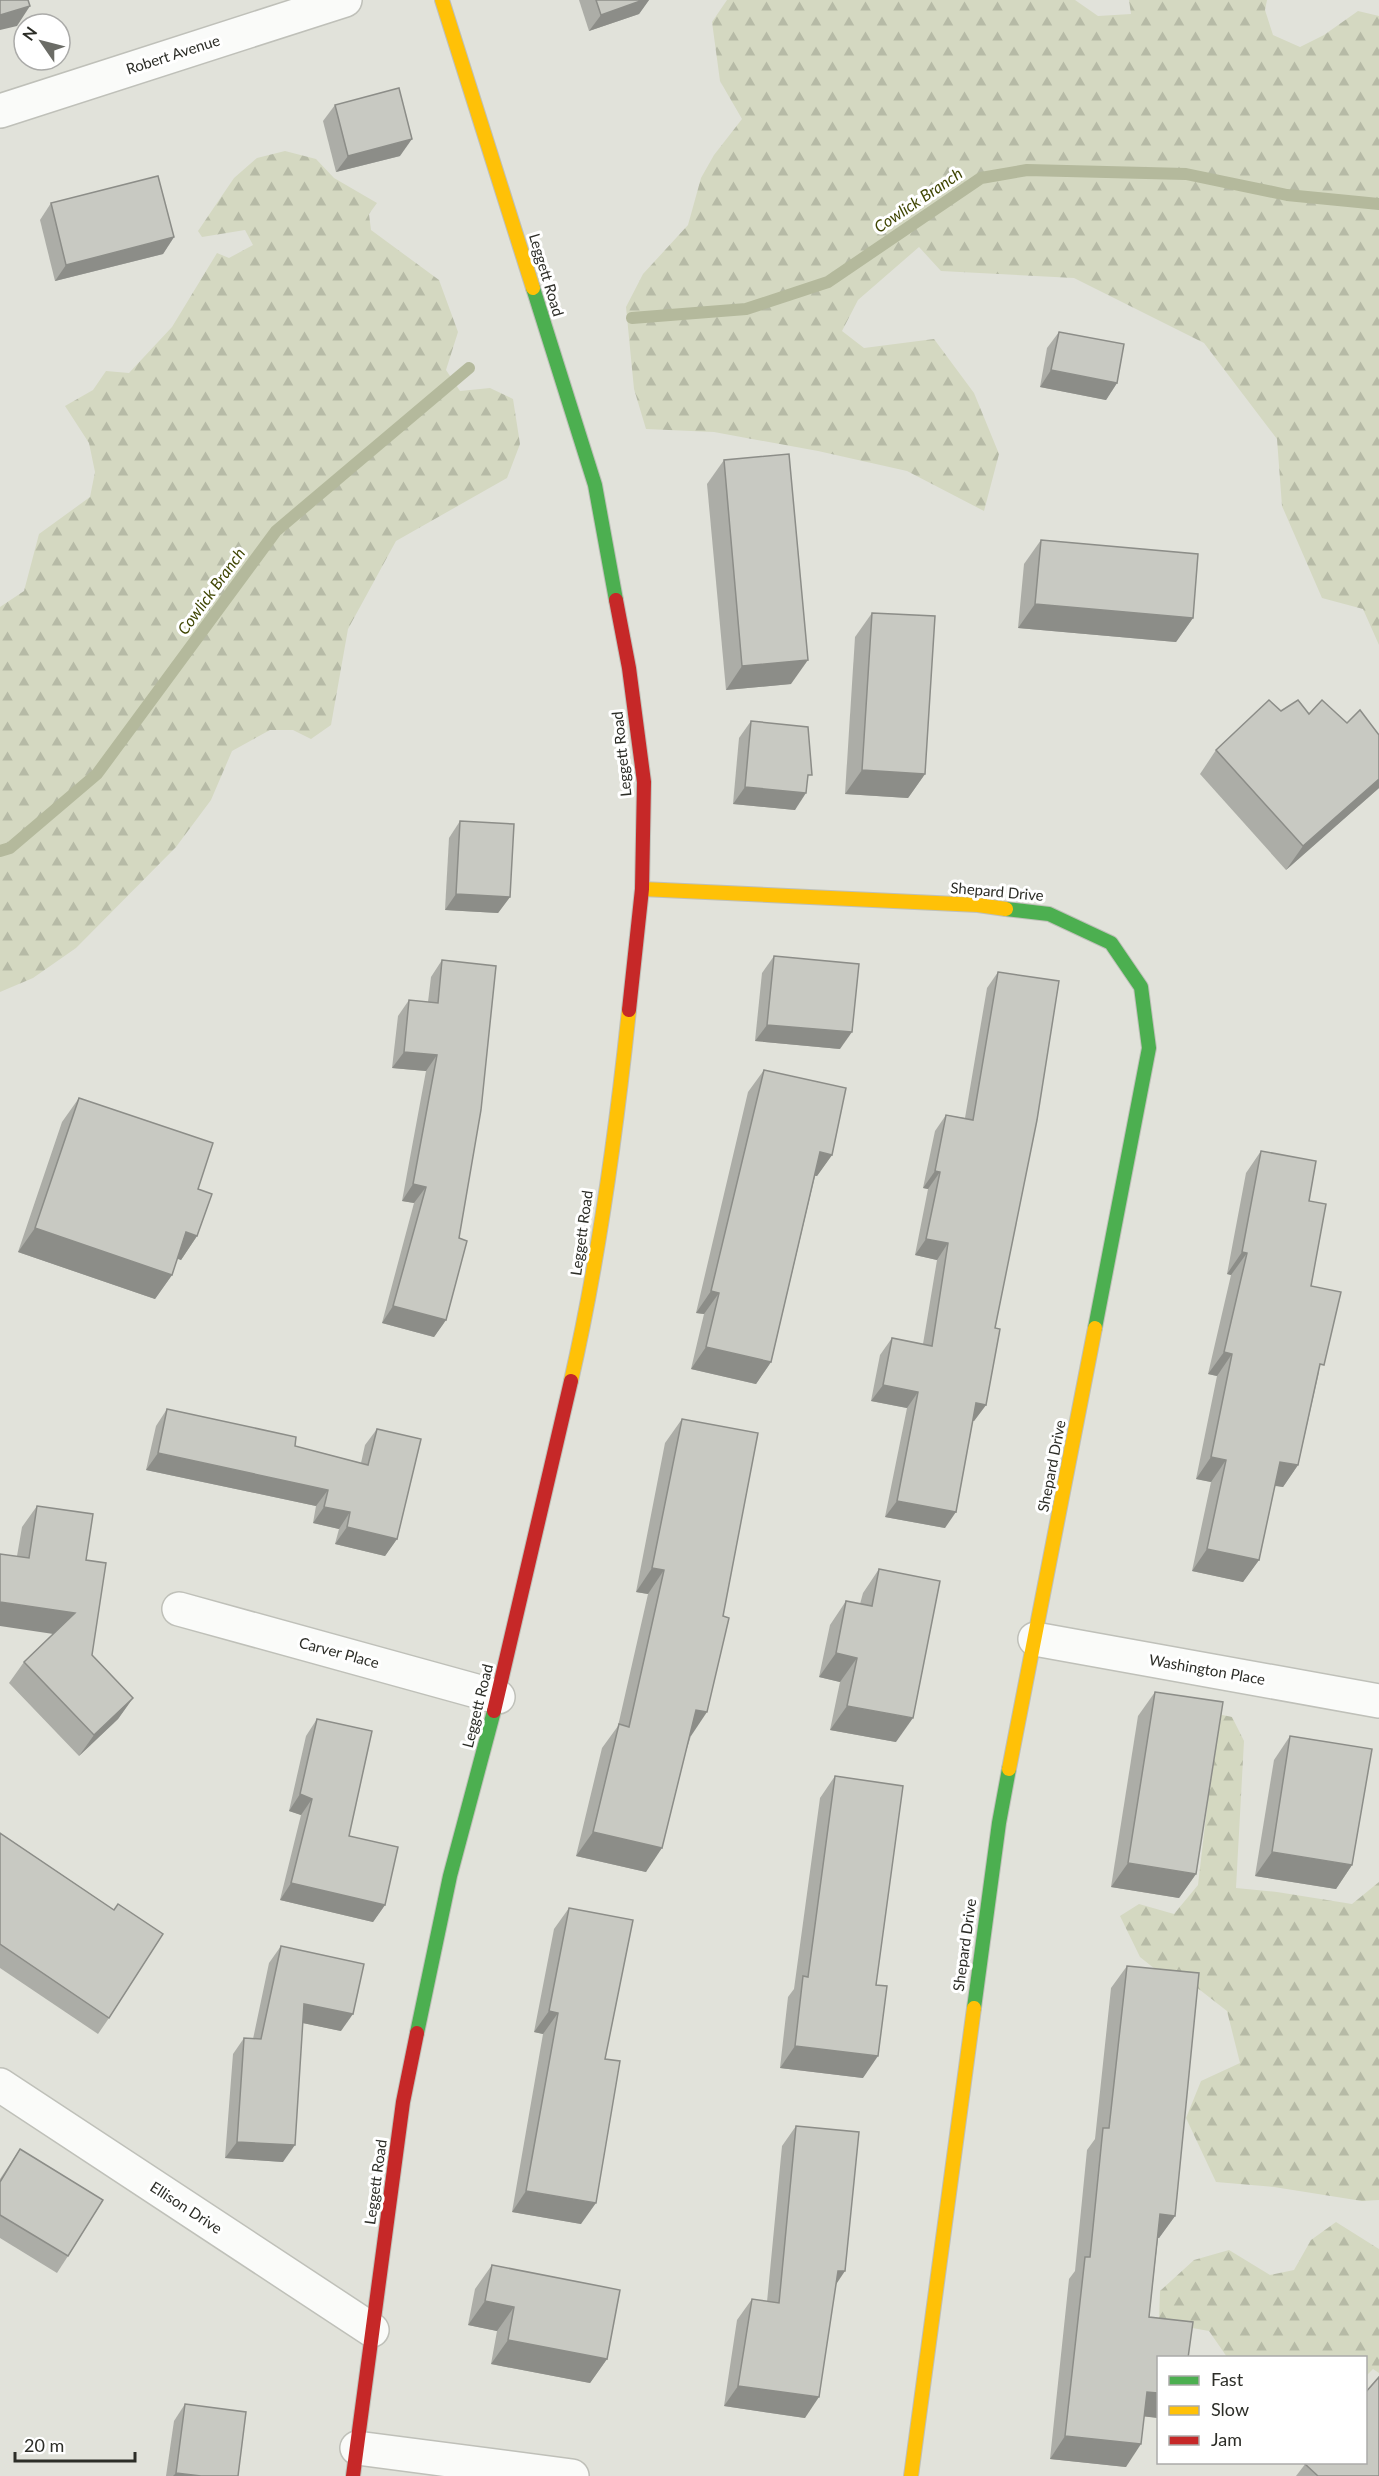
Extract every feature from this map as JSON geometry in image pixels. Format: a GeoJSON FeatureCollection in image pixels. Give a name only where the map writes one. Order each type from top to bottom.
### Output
{"type":"FeatureCollection","features":[{"type":"Feature","properties":{"kind":"street","name":"Robert Avenue"},"geometry":{"type":"LineString","coordinates":[[0,111],[345,0]]}},
{"type":"Feature","properties":{"kind":"street","name":"Leggett Road"},"geometry":{"type":"LineString","coordinates":[[355,2462],[403,2102],[450,1876],[498,1697],[587,1310],[621,1085],[642,890],[644,782],[629,668],[596,485],[442,0]]}},
{"type":"Feature","properties":{"kind":"street","name":"Shepard Drive"},"geometry":{"type":"LineString","coordinates":[[642,890],[978,905],[1049,914],[1111,943],[1141,987],[1149,1048],[999,1823],[911,2476]]}},
{"type":"Feature","properties":{"kind":"street","name":"Carver Place"},"geometry":{"type":"LineString","coordinates":[[179,1609],[498,1697]]}},
{"type":"Feature","properties":{"kind":"street","name":"Washington Place"},"geometry":{"type":"LineString","coordinates":[[1035,1639],[1379,1701]]}},
{"type":"Feature","properties":{"kind":"street","name":"Ellison Drive"},"geometry":{"type":"LineString","coordinates":[[0,2085],[372,2330]]}},
{"type":"Feature","properties":{"kind":"street"},"geometry":{"type":"LineString","coordinates":[[355,2462],[572,2476]]}},
{"type":"Feature","properties":{"kind":"green space"},"geometry":{"type":"Polygon","coordinates":[[[727,0],[1075,0],[1098,16],[1131,14],[1129,0],[1267,0],[1265,10],[1273,35],[1300,47],[1324,35],[1358,11],[1379,16],[1379,645],[1363,609],[1322,598],[1282,506],[1277,439],[1204,343],[1074,278],[941,271],[919,247],[858,300],[842,331],[864,348],[934,339],[974,393],[999,454],[984,511],[907,471],[818,451],[714,432],[646,429],[634,389],[626,307],[643,274],[688,225],[701,178],[714,155],[742,119],[720,81],[712,22],[727,0]]]}},
{"type":"Feature","properties":{"kind":"green space"},"geometry":{"type":"Polygon","coordinates":[[[285,151],[316,159],[334,178],[377,203],[369,214],[371,230],[439,280],[458,332],[446,370],[460,391],[490,388],[513,399],[520,444],[507,478],[396,541],[348,629],[331,725],[311,739],[293,730],[270,730],[232,751],[211,800],[176,847],[76,948],[33,978],[0,992],[0,607],[24,591],[39,534],[90,497],[95,472],[89,443],[65,406],[93,390],[106,371],[129,373],[172,327],[217,253],[229,258],[253,245],[245,230],[202,237],[198,231],[234,178],[257,158],[285,151]]]}},
{"type":"Feature","properties":{"kind":"green space"},"geometry":{"type":"Polygon","coordinates":[[[1218,1714],[1232,1717],[1244,1741],[1236,1888],[1352,1904],[1379,1882],[1379,2200],[1362,2201],[1274,2187],[1216,2182],[1186,2118],[1201,2081],[1240,2063],[1227,2011],[1191,1983],[1155,1969],[1140,1957],[1120,1916],[1139,1904],[1174,1914],[1198,1885],[1218,1714]]]}},
{"type":"Feature","properties":{"kind":"green space"},"geometry":{"type":"Polygon","coordinates":[[[1336,2222],[1379,2249],[1379,2373],[1373,2369],[1367,2375],[1367,2356],[1226,2356],[1209,2331],[1159,2322],[1160,2291],[1194,2260],[1229,2250],[1270,2275],[1294,2270],[1311,2240],[1336,2222]]]}},
{"type":"Feature","properties":{"kind":"building"},"geometry":{"type":"Polygon","coordinates":[[[0,0],[28,0],[30,6],[0,15],[0,0]]]}},
{"type":"Feature","properties":{"kind":"building"},"geometry":{"type":"Polygon","coordinates":[[[596,0],[643,0],[601,15],[596,0]]]}},
{"type":"Feature","properties":{"kind":"building"},"geometry":{"type":"Polygon","coordinates":[[[399,88],[412,139],[348,156],[335,105],[399,88]]]}},
{"type":"Feature","properties":{"kind":"building"},"geometry":{"type":"Polygon","coordinates":[[[158,176],[174,237],[66,265],[51,203],[158,176]]]}},
{"type":"Feature","properties":{"kind":"building"},"geometry":{"type":"Polygon","coordinates":[[[1059,332],[1124,344],[1117,383],[1051,370],[1059,332]]]}},
{"type":"Feature","properties":{"kind":"building"},"geometry":{"type":"Polygon","coordinates":[[[789,454],[808,660],[742,666],[724,460],[789,454]]]}},
{"type":"Feature","properties":{"kind":"building"},"geometry":{"type":"Polygon","coordinates":[[[1041,540],[1198,554],[1193,618],[1035,604],[1041,540]]]}},
{"type":"Feature","properties":{"kind":"building"},"geometry":{"type":"Polygon","coordinates":[[[872,613],[935,616],[925,774],[862,770],[872,613]]]}},
{"type":"Feature","properties":{"kind":"building"},"geometry":{"type":"Polygon","coordinates":[[[1269,700],[1281,711],[1298,700],[1309,714],[1322,700],[1347,723],[1360,710],[1379,735],[1379,779],[1303,846],[1216,750],[1269,700]]]}},
{"type":"Feature","properties":{"kind":"building"},"geometry":{"type":"Polygon","coordinates":[[[751,721],[808,727],[812,775],[808,775],[806,793],[745,787],[751,721]]]}},
{"type":"Feature","properties":{"kind":"building"},"geometry":{"type":"Polygon","coordinates":[[[460,821],[514,824],[510,897],[456,894],[460,821]]]}},
{"type":"Feature","properties":{"kind":"building"},"geometry":{"type":"Polygon","coordinates":[[[774,956],[859,964],[852,1032],[767,1025],[774,956]]]}},
{"type":"Feature","properties":{"kind":"building"},"geometry":{"type":"Polygon","coordinates":[[[442,960],[496,966],[481,1110],[459,1238],[467,1241],[446,1320],[393,1306],[426,1187],[413,1184],[437,1055],[404,1052],[409,1000],[438,1003],[442,960]]]}},
{"type":"Feature","properties":{"kind":"building"},"geometry":{"type":"Polygon","coordinates":[[[998,972],[1059,981],[1037,1120],[995,1328],[1000,1329],[986,1405],[976,1403],[956,1512],[897,1501],[918,1392],[883,1385],[892,1338],[932,1346],[948,1243],[926,1239],[940,1172],[935,1171],[946,1115],[973,1120],[998,972]]]}},
{"type":"Feature","properties":{"kind":"building"},"geometry":{"type":"Polygon","coordinates":[[[764,1070],[846,1088],[832,1155],[820,1152],[771,1362],[706,1347],[719,1293],[711,1291],[764,1070]]]}},
{"type":"Feature","properties":{"kind":"building"},"geometry":{"type":"Polygon","coordinates":[[[79,1098],[213,1143],[198,1189],[212,1194],[197,1236],[186,1232],[172,1275],[35,1228],[79,1098]]]}},
{"type":"Feature","properties":{"kind":"building"},"geometry":{"type":"Polygon","coordinates":[[[1261,1151],[1316,1161],[1309,1201],[1326,1204],[1311,1286],[1341,1292],[1324,1365],[1320,1364],[1298,1465],[1280,1462],[1259,1560],[1207,1549],[1226,1460],[1211,1457],[1232,1354],[1224,1352],[1247,1253],[1242,1252],[1261,1151]]]}},
{"type":"Feature","properties":{"kind":"building"},"geometry":{"type":"Polygon","coordinates":[[[167,1409],[296,1437],[295,1446],[368,1465],[377,1429],[421,1439],[397,1539],[347,1527],[350,1512],[324,1507],[328,1490],[158,1453],[167,1409]]]}},
{"type":"Feature","properties":{"kind":"building"},"geometry":{"type":"Polygon","coordinates":[[[682,1419],[758,1433],[723,1616],[729,1618],[707,1712],[696,1710],[662,1848],[593,1832],[619,1724],[629,1727],[664,1570],[652,1568],[682,1419]]]}},
{"type":"Feature","properties":{"kind":"building"},"geometry":{"type":"Polygon","coordinates":[[[37,1506],[93,1514],[86,1560],[106,1563],[92,1655],[133,1698],[94,1735],[24,1662],[75,1613],[0,1602],[0,1554],[29,1558],[37,1506]]]}},
{"type":"Feature","properties":{"kind":"building"},"geometry":{"type":"Polygon","coordinates":[[[879,1569],[940,1581],[913,1718],[847,1706],[857,1658],[836,1653],[846,1601],[872,1606],[879,1569]]]}},
{"type":"Feature","properties":{"kind":"building"},"geometry":{"type":"Polygon","coordinates":[[[1155,1692],[1223,1702],[1196,1874],[1128,1863],[1155,1692]]]}},
{"type":"Feature","properties":{"kind":"building"},"geometry":{"type":"Polygon","coordinates":[[[317,1719],[372,1731],[349,1836],[398,1847],[385,1905],[291,1883],[312,1799],[300,1794],[317,1719]]]}},
{"type":"Feature","properties":{"kind":"building"},"geometry":{"type":"Polygon","coordinates":[[[1290,1736],[1372,1749],[1352,1865],[1272,1852],[1290,1736]]]}},
{"type":"Feature","properties":{"kind":"building"},"geometry":{"type":"Polygon","coordinates":[[[835,1776],[903,1786],[876,1985],[887,1986],[878,2056],[795,2046],[803,1976],[808,1977],[835,1776]]]}},
{"type":"Feature","properties":{"kind":"building"},"geometry":{"type":"Polygon","coordinates":[[[0,1833],[114,1910],[118,1904],[163,1934],[109,2018],[0,1944],[0,1833]]]}},
{"type":"Feature","properties":{"kind":"building"},"geometry":{"type":"Polygon","coordinates":[[[569,1908],[633,1920],[605,2059],[620,2061],[596,2203],[526,2191],[558,2013],[549,2011],[569,1908]]]}},
{"type":"Feature","properties":{"kind":"building"},"geometry":{"type":"Polygon","coordinates":[[[281,1946],[364,1964],[353,2014],[304,2004],[295,2145],[237,2142],[244,2038],[261,2039],[281,1946]]]}},
{"type":"Feature","properties":{"kind":"building"},"geometry":{"type":"Polygon","coordinates":[[[1127,1966],[1199,1973],[1175,2216],[1160,2214],[1149,2317],[1193,2322],[1188,2356],[1157,2356],[1157,2393],[1147,2392],[1141,2444],[1065,2436],[1085,2257],[1090,2257],[1103,2128],[1109,2128],[1127,1966]]]}},
{"type":"Feature","properties":{"kind":"building"},"geometry":{"type":"Polygon","coordinates":[[[796,2126],[859,2132],[845,2271],[838,2271],[819,2397],[738,2386],[752,2299],[779,2303],[796,2126]]]}},
{"type":"Feature","properties":{"kind":"building"},"geometry":{"type":"Polygon","coordinates":[[[20,2149],[103,2200],[68,2256],[0,2215],[0,2182],[20,2149]]]}},
{"type":"Feature","properties":{"kind":"building"},"geometry":{"type":"Polygon","coordinates":[[[492,2265],[620,2290],[607,2359],[508,2340],[514,2307],[485,2301],[492,2265]]]}},
{"type":"Feature","properties":{"kind":"building"},"geometry":{"type":"Polygon","coordinates":[[[1379,2377],[1379,2476],[1318,2476],[1305,2464],[1367,2464],[1367,2391],[1379,2377]]]}},
{"type":"Feature","properties":{"kind":"building"},"geometry":{"type":"Polygon","coordinates":[[[185,2404],[246,2412],[238,2476],[176,2473],[185,2404]]]}},
{"type":"Feature","properties":{"kind":"waterway","name":"Cowlick Branch"},"geometry":{"type":"LineString","coordinates":[[632,318],[746,309],[828,282],[981,178],[1027,170],[1186,174],[1287,195],[1379,204]]}},
{"type":"Feature","properties":{"kind":"waterway","name":"Cowlick Branch"},"geometry":{"type":"LineString","coordinates":[[0,851],[10,848],[97,774],[276,531],[469,368]]}},
{"type":"Feature","properties":{"kind":"traffic: fast"},"geometry":{"type":"LineString","coordinates":[[533,288],[595,485],[616,600]]}},
{"type":"Feature","properties":{"kind":"traffic: fast"},"geometry":{"type":"LineString","coordinates":[[1006,909],[1049,914],[1111,943],[1141,987],[1149,1048],[1095,1328]]}},
{"type":"Feature","properties":{"kind":"traffic: fast"},"geometry":{"type":"LineString","coordinates":[[417,2033],[450,1876],[494,1711]]}},
{"type":"Feature","properties":{"kind":"traffic: fast"},"geometry":{"type":"LineString","coordinates":[[974,2008],[999,1823],[1009,1769]]}},
{"type":"Feature","properties":{"kind":"traffic: slow"},"geometry":{"type":"LineString","coordinates":[[442,0],[533,288]]}},
{"type":"Feature","properties":{"kind":"traffic: slow"},"geometry":{"type":"LineString","coordinates":[[642,889],[978,905],[1006,909]]}},
{"type":"Feature","properties":{"kind":"traffic: slow"},"geometry":{"type":"LineString","coordinates":[[571,1381],[606,1196],[629,1010]]}},
{"type":"Feature","properties":{"kind":"traffic: slow"},"geometry":{"type":"LineString","coordinates":[[1009,1769],[1095,1328]]}},
{"type":"Feature","properties":{"kind":"traffic: slow"},"geometry":{"type":"LineString","coordinates":[[911,2476],[974,2008]]}},
{"type":"Feature","properties":{"kind":"traffic: jam"},"geometry":{"type":"LineString","coordinates":[[616,600],[629,668],[644,782],[642,889],[629,1010]]}},
{"type":"Feature","properties":{"kind":"traffic: jam"},"geometry":{"type":"LineString","coordinates":[[494,1711],[571,1381]]}},
{"type":"Feature","properties":{"kind":"traffic: jam"},"geometry":{"type":"LineString","coordinates":[[353,2476],[403,2102],[417,2033]]}}]}
